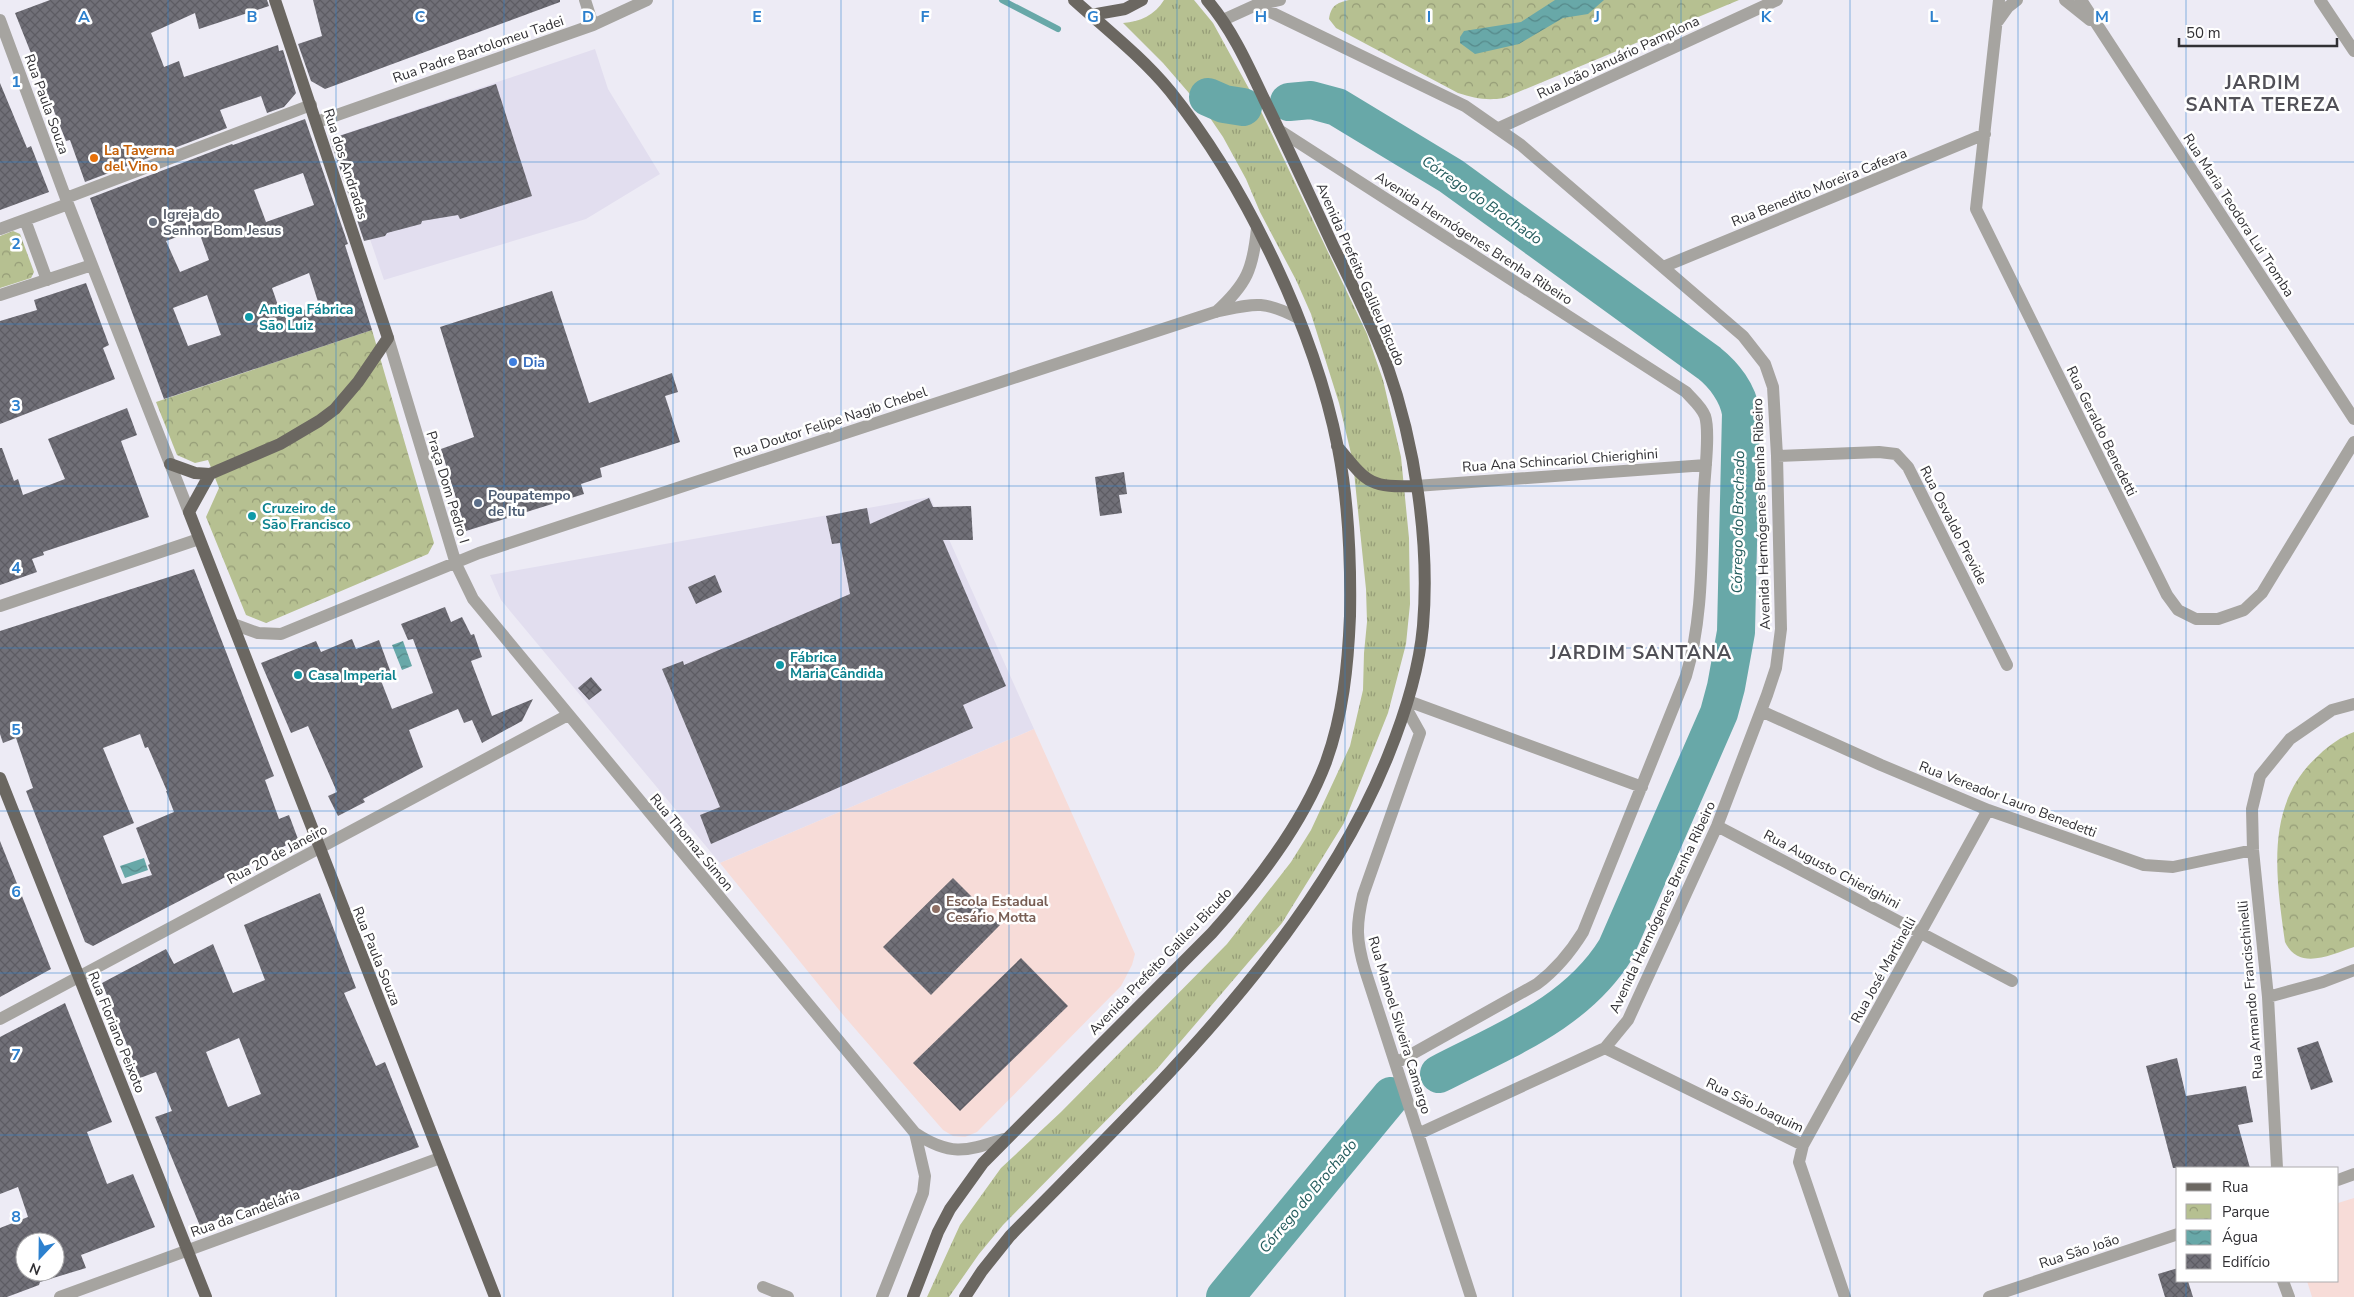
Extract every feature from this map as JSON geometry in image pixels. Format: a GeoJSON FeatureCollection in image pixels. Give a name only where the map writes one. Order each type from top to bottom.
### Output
{"type":"FeatureCollection","features":[{"type":"Feature","properties":{"kind":"main road","name":"Rua dos Andradas"},"geometry":{"type":"LineString","coordinates":[[275,0],[388,338]]}},
{"type":"Feature","properties":{"kind":"main road","name":"Avenida Prefeito Galileu Bicudo"},"geometry":{"type":"LineString","coordinates":[[913,1297],[938,1232],[968,1181],[1004,1139],[1075,1071],[1236,907],[1286,837],[1307,802],[1325,762],[1340,716],[1349,642],[1350,548],[1348,521],[1337,446],[1320,380],[1298,318],[1257,228],[1201,131],[1168,88],[1074,0]]}},
{"type":"Feature","properties":{"kind":"main road"},"geometry":{"type":"LineString","coordinates":[[1090,15],[1125,9],[1142,0]]}},
{"type":"Feature","properties":{"kind":"main road","name":"Avenida Prefeito Galileu Bicudo"},"geometry":{"type":"LineString","coordinates":[[966,1297],[982,1271],[1010,1236],[1196,1043],[1296,921],[1357,826],[1378,782],[1407,704],[1417,665],[1423,628],[1424,596],[1416,486],[1406,430],[1387,367],[1368,319],[1279,130],[1222,18],[1207,0]]}},
{"type":"Feature","properties":{"kind":"main road"},"geometry":{"type":"LineString","coordinates":[[1214,0],[1222,18]]}},
{"type":"Feature","properties":{"kind":"main road"},"geometry":{"type":"LineString","coordinates":[[170,464],[195,473],[210,474],[265,451],[319,421],[345,398],[388,338]]}},
{"type":"Feature","properties":{"kind":"main road"},"geometry":{"type":"LineString","coordinates":[[1337,446],[1362,476],[1371,483],[1392,487],[1416,486]]}},
{"type":"Feature","properties":{"kind":"main road"},"geometry":{"type":"LineString","coordinates":[[210,474],[189,512],[233,624]]}},
{"type":"Feature","properties":{"kind":"main road","name":"Rua Paula Souza"},"geometry":{"type":"LineString","coordinates":[[233,624],[320,848],[326,870],[495,1297]]}},
{"type":"Feature","properties":{"kind":"main road","name":"Rua Floriano Peixoto"},"geometry":{"type":"LineString","coordinates":[[0,778],[206,1297]]}},
{"type":"Feature","properties":{"kind":"street"},"geometry":{"type":"LineString","coordinates":[[585,0],[593,25]]}},
{"type":"Feature","properties":{"kind":"street","name":"Rua Padre Bartolomeu Tadei"},"geometry":{"type":"LineString","coordinates":[[317,122],[593,25],[647,0]]}},
{"type":"Feature","properties":{"kind":"street"},"geometry":{"type":"LineString","coordinates":[[1222,18],[1256,5],[1280,0]]}},
{"type":"Feature","properties":{"kind":"street","name":"Rua João Januário Pamplona"},"geometry":{"type":"LineString","coordinates":[[1498,128],[1776,0]]}},
{"type":"Feature","properties":{"kind":"street","name":"Rua Geraldo Benedetti"},"geometry":{"type":"LineString","coordinates":[[1999,0],[1976,209],[2167,596],[2178,610],[2196,619],[2218,619],[2244,610],[2262,593],[2354,442]]}},
{"type":"Feature","properties":{"kind":"street"},"geometry":{"type":"LineString","coordinates":[[1997,24],[2008,7],[2017,0]]}},
{"type":"Feature","properties":{"kind":"street","name":"Rua Maria Teodora Lui Tromba"},"geometry":{"type":"LineString","coordinates":[[2066,0],[2099,28]]}},
{"type":"Feature","properties":{"kind":"street","name":"Rua Maria Teodora Lui Tromba"},"geometry":{"type":"LineString","coordinates":[[2081,0],[2354,420]]}},
{"type":"Feature","properties":{"kind":"street"},"geometry":{"type":"LineString","coordinates":[[2320,0],[2354,51]]}},
{"type":"Feature","properties":{"kind":"street","name":"Avenida Hermógenes Brenha Ribeiro"},"geometry":{"type":"LineString","coordinates":[[1256,5],[1465,106],[1498,128],[1521,145],[1743,336],[1764,364],[1773,387],[1777,456],[1781,629],[1776,668],[1717,826],[1628,1020],[1605,1048],[1418,1134]]}},
{"type":"Feature","properties":{"kind":"street","name":"Rua Paula Souza"},"geometry":{"type":"LineString","coordinates":[[0,20],[92,265]]}},
{"type":"Feature","properties":{"kind":"street"},"geometry":{"type":"LineString","coordinates":[[0,228],[25,220],[67,201],[311,105]]}},
{"type":"Feature","properties":{"kind":"street","name":"Avenida Hermógenes Brenha Ribeiro"},"geometry":{"type":"LineString","coordinates":[[1279,130],[1686,392],[1698,405],[1706,418],[1706,465],[1698,621],[1693,652],[1642,787],[1583,932],[1556,970],[1537,984],[1396,1064]]}},
{"type":"Feature","properties":{"kind":"street","name":"Rua Benedito Moreira Cafeara"},"geometry":{"type":"LineString","coordinates":[[1663,267],[1985,134]]}},
{"type":"Feature","properties":{"kind":"street"},"geometry":{"type":"LineString","coordinates":[[25,220],[47,280]]}},
{"type":"Feature","properties":{"kind":"street","name":"Rua Doutor Felipe Nagib Chebel"},"geometry":{"type":"LineString","coordinates":[[1215,312],[1233,296],[1243,283],[1254,258],[1257,228]]}},
{"type":"Feature","properties":{"kind":"street"},"geometry":{"type":"LineString","coordinates":[[0,295],[92,265],[189,512]]}},
{"type":"Feature","properties":{"kind":"street","name":"Rua Doutor Felipe Nagib Chebel"},"geometry":{"type":"LineString","coordinates":[[456,564],[479,553],[1215,312],[1254,304],[1264,304],[1298,318]]}},
{"type":"Feature","properties":{"kind":"street","name":"Praça Dom Pedro I"},"geometry":{"type":"LineString","coordinates":[[233,624],[258,633],[281,634],[456,564],[388,338]]}},
{"type":"Feature","properties":{"kind":"street","name":"Rua Osvaldo Previde"},"geometry":{"type":"LineString","coordinates":[[1777,456],[1879,452],[1896,454],[1908,466],[2007,665]]}},
{"type":"Feature","properties":{"kind":"street","name":"Rua Ana Schincariol Chierighini"},"geometry":{"type":"LineString","coordinates":[[1416,486],[1706,465]]}},
{"type":"Feature","properties":{"kind":"street"},"geometry":{"type":"LineString","coordinates":[[0,606],[199,539]]}},
{"type":"Feature","properties":{"kind":"street","name":"Rua Thomaz Simon"},"geometry":{"type":"LineString","coordinates":[[456,564],[473,598],[568,716],[915,1133],[936,1145],[958,1151],[969,1150],[1004,1139]]}},
{"type":"Feature","properties":{"kind":"street"},"geometry":{"type":"LineString","coordinates":[[1407,704],[1642,787]]}},
{"type":"Feature","properties":{"kind":"street","name":"Rua Manoel Silveira Camargo"},"geometry":{"type":"LineString","coordinates":[[1407,704],[1420,734],[1363,895],[1356,935],[1365,970],[1471,1297]]}},
{"type":"Feature","properties":{"kind":"street","name":"Rua Armando Francischinelli"},"geometry":{"type":"LineString","coordinates":[[2277,1167],[2268,997],[2253,850],[2252,809],[2260,776],[2290,739],[2332,710],[2354,704]]}},
{"type":"Feature","properties":{"kind":"street","name":"Rua Vereador Lauro Benedetti"},"geometry":{"type":"LineString","coordinates":[[1761,711],[1881,765],[1988,810],[2144,865],[2173,867],[2253,850]]}},
{"type":"Feature","properties":{"kind":"street","name":"Rua 20 de Janeiro"},"geometry":{"type":"LineString","coordinates":[[0,1019],[568,716]]}},
{"type":"Feature","properties":{"kind":"street","name":"Rua José Martinelli"},"geometry":{"type":"LineString","coordinates":[[1803,1145],[1988,810]]}},
{"type":"Feature","properties":{"kind":"street","name":"Rua Augusto Chierighini"},"geometry":{"type":"LineString","coordinates":[[1717,826],[2012,981]]}},
{"type":"Feature","properties":{"kind":"street"},"geometry":{"type":"LineString","coordinates":[[2268,997],[2323,982],[2354,970]]}},
{"type":"Feature","properties":{"kind":"street","name":"Rua São Joaquim"},"geometry":{"type":"LineString","coordinates":[[1605,1048],[1803,1145],[1799,1162],[1845,1297]]}},
{"type":"Feature","properties":{"kind":"street","name":"Rua Thomaz Simon"},"geometry":{"type":"LineString","coordinates":[[882,1297],[923,1193],[925,1176],[915,1133]]}},
{"type":"Feature","properties":{"kind":"street","name":"Rua da Candelária"},"geometry":{"type":"LineString","coordinates":[[60,1297],[440,1158]]}},
{"type":"Feature","properties":{"kind":"street"},"geometry":{"type":"LineString","coordinates":[[2339,1180],[2354,1174]]}},
{"type":"Feature","properties":{"kind":"street","name":"Rua São João"},"geometry":{"type":"LineString","coordinates":[[1989,1297],[2176,1235]]}},
{"type":"Feature","properties":{"kind":"street"},"geometry":{"type":"LineString","coordinates":[[2283,1282],[2289,1297]]}},
{"type":"Feature","properties":{"kind":"street"},"geometry":{"type":"LineString","coordinates":[[763,1287],[788,1297]]}},
{"type":"Feature","properties":{"kind":"shaded area"},"geometry":{"type":"Polygon","coordinates":[[[595,49],[608,89],[660,174],[586,219],[384,280],[335,137],[595,49]]]}},
{"type":"Feature","properties":{"kind":"shaded area","name":"Fábrica Maria Cândida"},"geometry":{"type":"Polygon","coordinates":[[[930,497],[1034,729],[720,863],[501,600],[490,575],[930,497]]]}},
{"type":"Feature","properties":{"kind":"shaded area","name":"Escola Estadual Cesário Motta"},"geometry":{"type":"Polygon","coordinates":[[[1034,729],[1135,954],[1132,965],[1121,986],[977,1132],[965,1137],[953,1136],[943,1130],[844,1016],[720,863],[1034,729]]]}},
{"type":"Feature","properties":{"kind":"shaded area"},"geometry":{"type":"Polygon","coordinates":[[[2354,1198],[2354,1297],[2312,1297],[2307,1282],[2339,1282],[2339,1203],[2354,1198]]]}},
{"type":"Feature","properties":{"kind":"green space"},"geometry":{"type":"Polygon","coordinates":[[[1164,0],[1194,0],[1213,23],[1259,107],[1367,334],[1383,380],[1401,457],[1409,538],[1410,604],[1406,644],[1388,713],[1344,823],[1282,923],[1157,1069],[1003,1225],[979,1254],[949,1297],[927,1297],[960,1225],[1001,1168],[1061,1112],[1227,944],[1291,862],[1311,830],[1350,746],[1363,690],[1367,622],[1366,589],[1353,462],[1339,403],[1311,314],[1296,280],[1260,212],[1246,179],[1223,137],[1208,115],[1163,63],[1123,23],[1135,21],[1152,14],[1164,0]]]}},
{"type":"Feature","properties":{"kind":"green space"},"geometry":{"type":"Polygon","coordinates":[[[1349,0],[1739,0],[1504,98],[1486,99],[1458,93],[1336,28],[1329,19],[1331,11],[1337,4],[1349,0]]]}},
{"type":"Feature","properties":{"kind":"green space"},"geometry":{"type":"Polygon","coordinates":[[[13,231],[20,234],[34,272],[31,278],[0,288],[0,236],[13,231]]]}},
{"type":"Feature","properties":{"kind":"green space"},"geometry":{"type":"Polygon","coordinates":[[[372,330],[434,543],[428,554],[266,623],[246,615],[206,517],[219,488],[208,460],[195,463],[177,455],[156,402],[372,330]]]}},
{"type":"Feature","properties":{"kind":"green space"},"geometry":{"type":"Polygon","coordinates":[[[2354,732],[2354,947],[2325,957],[2307,958],[2298,956],[2291,951],[2285,942],[2279,892],[2278,842],[2282,818],[2289,795],[2301,774],[2327,748],[2354,732]]]}},
{"type":"Feature","properties":{"kind":"water"},"geometry":{"type":"Polygon","coordinates":[[[1555,0],[1604,0],[1588,14],[1563,18],[1519,44],[1475,54],[1460,43],[1460,37],[1464,31],[1521,22],[1555,0]]]}},
{"type":"Feature","properties":{"kind":"water"},"geometry":{"type":"Polygon","coordinates":[[[403,641],[412,666],[402,670],[392,645],[403,641]]]}},
{"type":"Feature","properties":{"kind":"water"},"geometry":{"type":"Polygon","coordinates":[[[144,858],[148,870],[125,878],[120,866],[144,858]]]}},
{"type":"Feature","properties":{"kind":"building"},"geometry":{"type":"Polygon","coordinates":[[[50,0],[267,0],[269,6],[199,29],[195,13],[151,33],[164,67],[179,61],[184,77],[278,45],[279,51],[283,50],[296,93],[284,107],[267,113],[261,96],[220,110],[227,128],[85,182],[70,140],[66,141],[15,13],[50,0]]]}},
{"type":"Feature","properties":{"kind":"building"},"geometry":{"type":"Polygon","coordinates":[[[313,0],[560,0],[560,2],[325,89],[311,81],[298,44],[322,36],[313,0]]]}},
{"type":"Feature","properties":{"kind":"building"},"geometry":{"type":"Polygon","coordinates":[[[0,83],[27,148],[31,146],[49,192],[0,210],[0,83]]]}},
{"type":"Feature","properties":{"kind":"building"},"geometry":{"type":"Polygon","coordinates":[[[496,84],[532,196],[460,219],[458,215],[422,221],[421,224],[364,241],[330,139],[496,84]]]}},
{"type":"Feature","properties":{"kind":"building"},"geometry":{"type":"Polygon","coordinates":[[[305,119],[348,244],[345,245],[372,330],[164,399],[90,198],[305,119]],[[303,173],[254,190],[266,222],[314,205],[303,173]],[[198,229],[166,241],[180,272],[209,260],[198,229]],[[309,273],[272,288],[282,317],[319,305],[309,273]],[[207,295],[173,308],[188,346],[221,335],[207,295]]]}},
{"type":"Feature","properties":{"kind":"building"},"geometry":{"type":"Polygon","coordinates":[[[86,283],[109,345],[103,348],[115,379],[0,424],[0,321],[37,310],[34,300],[86,283]]]}},
{"type":"Feature","properties":{"kind":"building"},"geometry":{"type":"Polygon","coordinates":[[[552,291],[589,403],[672,373],[678,392],[665,396],[680,442],[600,468],[602,477],[581,484],[584,494],[466,531],[441,449],[474,437],[440,327],[552,291]]]}},
{"type":"Feature","properties":{"kind":"building"},"geometry":{"type":"Polygon","coordinates":[[[127,408],[137,435],[121,441],[149,517],[43,552],[44,555],[32,559],[37,572],[0,585],[0,448],[2,448],[14,481],[18,479],[23,495],[65,479],[48,439],[127,408]]]}},
{"type":"Feature","properties":{"kind":"building"},"geometry":{"type":"Polygon","coordinates":[[[1124,472],[1127,494],[1119,495],[1122,513],[1100,516],[1095,477],[1124,472]]]}},
{"type":"Feature","properties":{"kind":"building"},"geometry":{"type":"Polygon","coordinates":[[[929,498],[933,507],[971,506],[973,540],[943,540],[1006,686],[963,705],[973,728],[711,844],[700,815],[720,807],[662,669],[683,661],[684,665],[850,594],[840,543],[832,544],[826,516],[867,508],[870,524],[929,498]]]}},
{"type":"Feature","properties":{"kind":"building"},"geometry":{"type":"Polygon","coordinates":[[[194,569],[274,776],[265,780],[279,819],[289,815],[298,839],[93,946],[85,942],[26,791],[33,788],[16,738],[3,743],[0,734],[0,631],[194,569]],[[140,734],[103,748],[134,823],[103,836],[122,884],[152,875],[148,865],[150,864],[136,828],[174,812],[148,747],[145,748],[140,734]]]}},
{"type":"Feature","properties":{"kind":"building"},"geometry":{"type":"Polygon","coordinates":[[[715,575],[722,592],[696,604],[688,587],[715,575]]]}},
{"type":"Feature","properties":{"kind":"building"},"geometry":{"type":"Polygon","coordinates":[[[445,607],[451,622],[462,617],[471,635],[474,634],[482,657],[471,661],[492,716],[533,699],[522,721],[482,743],[472,720],[464,723],[458,709],[409,730],[423,767],[363,799],[365,802],[338,816],[328,796],[337,792],[308,726],[291,733],[261,663],[316,641],[321,652],[352,639],[356,649],[379,640],[391,673],[380,678],[392,709],[433,693],[413,639],[408,640],[401,624],[445,607]]]}},
{"type":"Feature","properties":{"kind":"building"},"geometry":{"type":"Polygon","coordinates":[[[591,677],[602,690],[589,700],[578,688],[591,677]]]}},
{"type":"Feature","properties":{"kind":"building"},"geometry":{"type":"Polygon","coordinates":[[[0,841],[51,969],[0,997],[0,841]]]}},
{"type":"Feature","properties":{"kind":"building"},"geometry":{"type":"Polygon","coordinates":[[[953,878],[1000,925],[931,995],[883,947],[953,878]]]}},
{"type":"Feature","properties":{"kind":"building"},"geometry":{"type":"Polygon","coordinates":[[[320,893],[356,988],[344,993],[376,1066],[385,1062],[419,1147],[200,1226],[155,1117],[172,1111],[156,1072],[140,1078],[102,983],[166,949],[174,964],[213,944],[233,993],[265,980],[244,925],[320,893]],[[239,1038],[206,1052],[228,1107],[261,1094],[239,1038]]]}},
{"type":"Feature","properties":{"kind":"building"},"geometry":{"type":"Polygon","coordinates":[[[1021,958],[1068,1006],[960,1111],[913,1063],[1021,958]]]}},
{"type":"Feature","properties":{"kind":"building"},"geometry":{"type":"Polygon","coordinates":[[[65,1003],[112,1122],[87,1132],[107,1184],[133,1174],[155,1227],[81,1255],[86,1268],[65,1274],[65,1232],[15,1232],[15,1282],[40,1282],[39,1285],[7,1297],[0,1297],[0,1228],[28,1217],[18,1187],[0,1194],[0,1037],[65,1003]]]}},
{"type":"Feature","properties":{"kind":"building"},"geometry":{"type":"Polygon","coordinates":[[[2318,1041],[2333,1082],[2311,1090],[2297,1048],[2318,1041]]]}},
{"type":"Feature","properties":{"kind":"building"},"geometry":{"type":"Polygon","coordinates":[[[2177,1058],[2186,1096],[2246,1086],[2253,1122],[2238,1125],[2250,1167],[2173,1168],[2146,1066],[2177,1058]]]}},
{"type":"Feature","properties":{"kind":"building"},"geometry":{"type":"Polygon","coordinates":[[[2176,1269],[2176,1282],[2188,1282],[2193,1297],[2165,1297],[2158,1274],[2176,1269]]]}},
{"type":"Feature","properties":{"kind":"waterway","name":"Córrego do Brochado"},"geometry":{"type":"LineString","coordinates":[[1002,0],[1058,29]]}},
{"type":"Feature","properties":{"kind":"waterway","name":"Córrego do Brochado"},"geometry":{"type":"LineString","coordinates":[[1208,97],[1224,104],[1243,107]]}},
{"type":"Feature","properties":{"kind":"waterway","name":"Córrego do Brochado"},"geometry":{"type":"LineString","coordinates":[[1289,102],[1311,100],[1337,107],[1451,176],[1709,363],[1730,385],[1737,398],[1741,413],[1736,632],[1726,687],[1719,713],[1616,949],[1600,972],[1560,1008],[1513,1037],[1439,1074]]}},
{"type":"Feature","properties":{"kind":"waterway","name":"Córrego do Brochado"},"geometry":{"type":"LineString","coordinates":[[1225,1297],[1391,1096]]}},
{"type":"Feature","properties":{"kind":"place","name":"La Taverna del Vino"},"geometry":{"type":"Point","coordinates":[94,158]}},
{"type":"Feature","properties":{"kind":"place","name":"Igreja do Senhor Bom Jesus"},"geometry":{"type":"Point","coordinates":[153,222]}},
{"type":"Feature","properties":{"kind":"place","name":"Antiga Fábrica São Luiz"},"geometry":{"type":"Point","coordinates":[249,317]}},
{"type":"Feature","properties":{"kind":"place","name":"Dia"},"geometry":{"type":"Point","coordinates":[513,362]}},
{"type":"Feature","properties":{"kind":"place","name":"Poupatempo de Itu"},"geometry":{"type":"Point","coordinates":[478,503]}},
{"type":"Feature","properties":{"kind":"place","name":"Cruzeiro de São Francisco"},"geometry":{"type":"Point","coordinates":[252,516]}},
{"type":"Feature","properties":{"kind":"place","name":"Fábrica Maria Cândida"},"geometry":{"type":"Point","coordinates":[780,665]}},
{"type":"Feature","properties":{"kind":"place","name":"Casa Imperial"},"geometry":{"type":"Point","coordinates":[298,675]}},
{"type":"Feature","properties":{"kind":"place","name":"Escola Estadual Cesário Motta"},"geometry":{"type":"Point","coordinates":[936,909]}},
{"type":"Feature","properties":{"kind":"district","name":"JARDIM SANTA TEREZA"},"geometry":{"type":"Point","coordinates":[2263,93]}},
{"type":"Feature","properties":{"kind":"district","name":"JARDIM SANTANA"},"geometry":{"type":"Point","coordinates":[1641,652]}}]}
